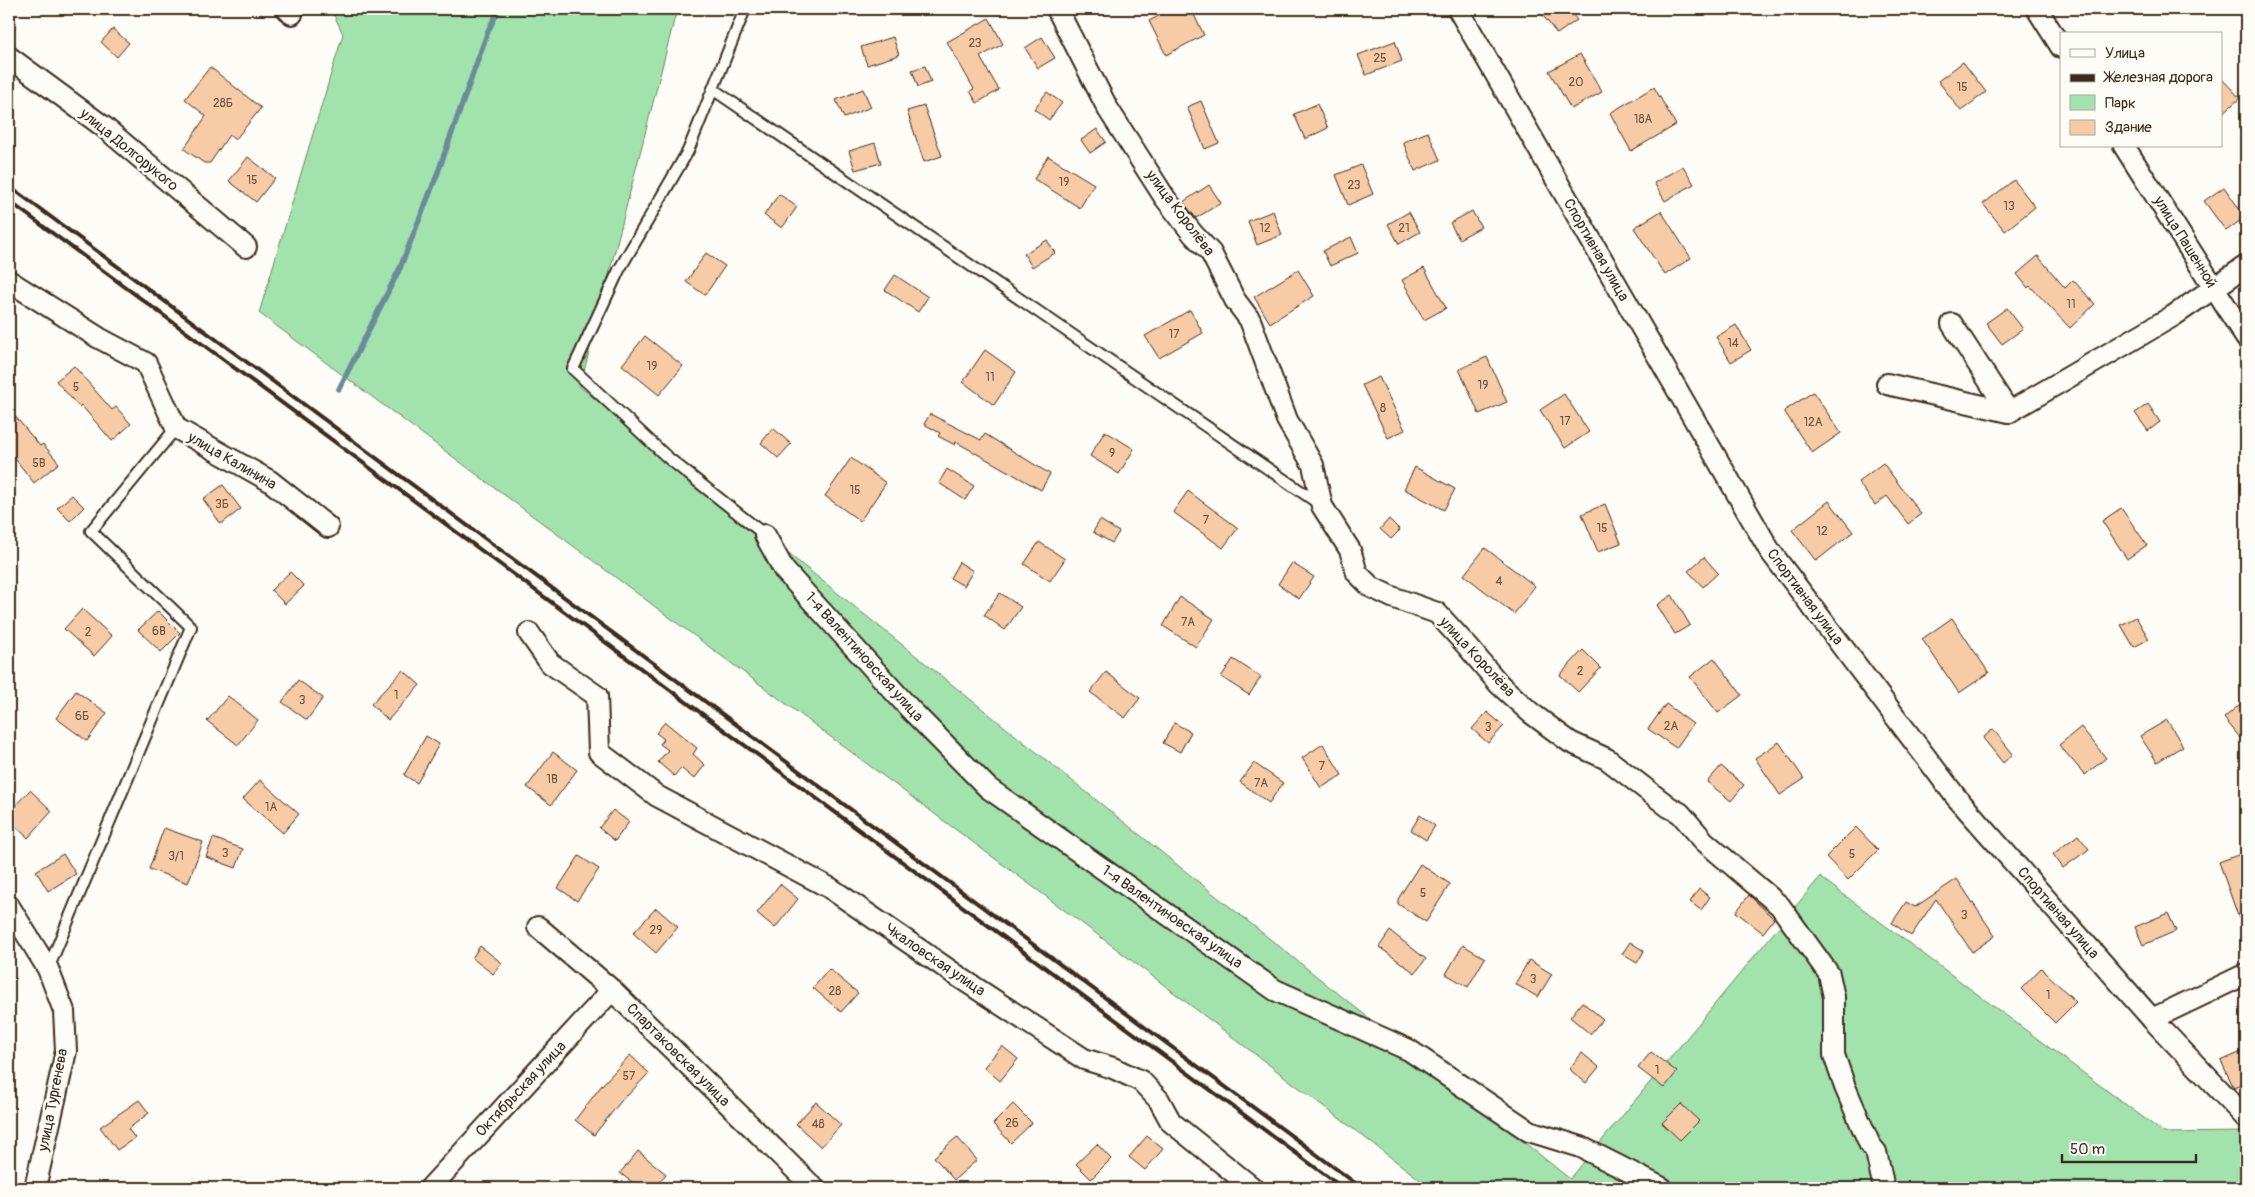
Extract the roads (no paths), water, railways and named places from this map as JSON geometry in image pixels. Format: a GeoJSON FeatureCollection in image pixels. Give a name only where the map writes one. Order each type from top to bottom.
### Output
{"type":"FeatureCollection","features":[{"type":"Feature","properties":{"kind":"street","name":"улица Королёва"},"geometry":{"type":"LineString","coordinates":[[1057,9],[1108,109],[1166,198],[1193,234],[1211,253],[1235,300],[1250,320],[1287,420],[1313,465],[1322,506],[1350,550],[1357,572],[1371,587],[1392,597],[1437,613],[1468,646],[1499,684],[1531,713],[1570,742],[1607,759],[1680,813],[1704,841],[1780,906],[1829,974],[1834,997],[1834,1055],[1870,1146],[1876,1152],[1884,1188]]}},
{"type":"Feature","properties":{"kind":"street"},"geometry":{"type":"LineString","coordinates":[[2037,9],[2060,45]]}},
{"type":"Feature","properties":{"kind":"street","name":"Спортивная улица"},"geometry":{"type":"LineString","coordinates":[[1464,12],[1770,551],[1956,797],[2152,1019],[2246,1118]]}},
{"type":"Feature","properties":{"kind":"street","name":"улица Долгорукого"},"geometry":{"type":"LineString","coordinates":[[9,57],[104,127],[246,247]]}},
{"type":"Feature","properties":{"kind":"street","name":"улица Пашенной"},"geometry":{"type":"LineString","coordinates":[[2125,148],[2246,338]]}},
{"type":"Feature","properties":{"kind":"street"},"geometry":{"type":"LineString","coordinates":[[1887,384],[2009,412],[2173,316],[2246,266]]}},
{"type":"Feature","properties":{"kind":"street","name":"улица Калинина"},"geometry":{"type":"LineString","coordinates":[[9,281],[99,338],[146,363],[176,428],[270,481],[328,527]]}},
{"type":"Feature","properties":{"kind":"street"},"geometry":{"type":"LineString","coordinates":[[1952,324],[2009,412]]}},
{"type":"Feature","properties":{"kind":"street","name":"1-я Валентиновская улица"},"geometry":{"type":"LineString","coordinates":[[765,535],[784,570],[910,709],[988,788],[1275,990],[1409,1050],[1529,1130],[1581,1147],[1662,1188]]}},
{"type":"Feature","properties":{"kind":"street","name":"Чкаловская улица"},"geometry":{"type":"LineString","coordinates":[[529,633],[550,664],[597,696],[599,752],[657,796],[830,888],[962,979],[1084,1059],[1113,1068],[1141,1081],[1159,1100],[1170,1122],[1253,1188]]}},
{"type":"Feature","properties":{"kind":"street","name":"улица Тургенева"},"geometry":{"type":"LineString","coordinates":[[9,906],[48,969],[64,1012],[66,1051],[35,1188]]}},
{"type":"Feature","properties":{"kind":"street","name":"Спартаковская улица"},"geometry":{"type":"LineString","coordinates":[[538,927],[612,990],[814,1188]]}},
{"type":"Feature","properties":{"kind":"street"},"geometry":{"type":"LineString","coordinates":[[2152,1019],[2246,974]]}},
{"type":"Feature","properties":{"kind":"street","name":"Октябрьская улица"},"geometry":{"type":"LineString","coordinates":[[430,1188],[612,990]]}},
{"type":"Feature","properties":{"kind":"lane"},"geometry":{"type":"LineString","coordinates":[[745,9],[688,151],[619,270],[573,369],[667,457],[765,535]]}},
{"type":"Feature","properties":{"kind":"lane"},"geometry":{"type":"LineString","coordinates":[[714,90],[1322,506]]}},
{"type":"Feature","properties":{"kind":"lane"},"geometry":{"type":"LineString","coordinates":[[48,969],[191,627],[90,532],[176,428]]}},
{"type":"Feature","properties":{"kind":"waterway"},"geometry":{"type":"LineString","coordinates":[[339,389],[400,268],[437,175],[488,31],[499,9]]}},
{"type":"Feature","properties":{"kind":"railway"},"geometry":{"type":"LineString","coordinates":[[9,186],[1362,1188]]}},
{"type":"Feature","properties":{"kind":"railway"},"geometry":{"type":"LineString","coordinates":[[9,201],[1343,1188]]}}]}
